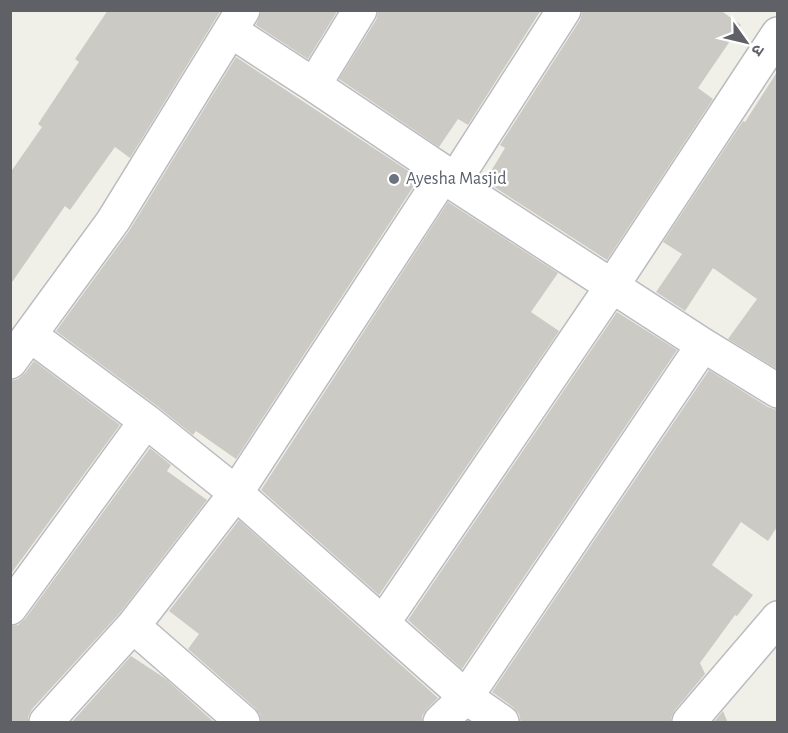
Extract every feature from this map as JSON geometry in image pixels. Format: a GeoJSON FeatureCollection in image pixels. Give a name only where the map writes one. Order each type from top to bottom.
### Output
{"type":"FeatureCollection","features":[{"type":"Feature","properties":{"kind":"street"},"geometry":{"type":"LineString","coordinates":[[314,85],[360,10]]}},
{"type":"Feature","properties":{"kind":"street"},"geometry":{"type":"LineString","coordinates":[[46,723],[133,626],[236,493],[564,10]]}},
{"type":"Feature","properties":{"kind":"street"},"geometry":{"type":"LineString","coordinates":[[10,362],[113,220],[237,21],[314,85],[449,178],[612,286],[777,391]]}},
{"type":"Feature","properties":{"kind":"street"},"geometry":{"type":"LineString","coordinates":[[383,622],[612,286],[777,34]]}},
{"type":"Feature","properties":{"kind":"street"},"geometry":{"type":"LineString","coordinates":[[30,335],[146,421],[236,493],[466,697],[502,723]]}},
{"type":"Feature","properties":{"kind":"street"},"geometry":{"type":"LineString","coordinates":[[440,723],[466,697],[703,345]]}},
{"type":"Feature","properties":{"kind":"street"},"geometry":{"type":"LineString","coordinates":[[10,608],[146,421]]}},
{"type":"Feature","properties":{"kind":"street"},"geometry":{"type":"LineString","coordinates":[[689,723],[777,618]]}},
{"type":"Feature","properties":{"kind":"street"},"geometry":{"type":"LineString","coordinates":[[133,626],[243,723]]}},
{"type":"Feature","properties":{"kind":"building"},"geometry":{"type":"Polygon","coordinates":[[[108,10],[221,10],[130,158],[115,147],[70,210],[65,206],[10,285],[10,173],[42,127],[38,124],[79,62],[75,59],[108,10]]]}},
{"type":"Feature","properties":{"kind":"building"},"geometry":{"type":"Polygon","coordinates":[[[262,10],[338,10],[308,59],[256,25],[262,10]]]}},
{"type":"Feature","properties":{"kind":"building"},"geometry":{"type":"Polygon","coordinates":[[[379,10],[541,10],[468,125],[458,119],[439,147],[339,79],[376,20],[379,10]]]}},
{"type":"Feature","properties":{"kind":"building"},"geometry":{"type":"Polygon","coordinates":[[[583,10],[720,10],[741,25],[698,88],[713,99],[607,260],[485,181],[505,148],[500,145],[580,20],[583,10]]]}},
{"type":"Feature","properties":{"kind":"building"},"geometry":{"type":"Polygon","coordinates":[[[236,57],[419,178],[236,459],[196,431],[193,435],[56,331],[129,231],[236,57]]]}},
{"type":"Feature","properties":{"kind":"building"},"geometry":{"type":"Polygon","coordinates":[[[777,72],[777,369],[728,339],[757,299],[713,268],[685,311],[656,292],[682,254],[663,242],[777,72]]]}},
{"type":"Feature","properties":{"kind":"building"},"geometry":{"type":"Polygon","coordinates":[[[448,202],[558,273],[531,312],[559,331],[379,595],[261,490],[448,202]]]}},
{"type":"Feature","properties":{"kind":"building"},"geometry":{"type":"Polygon","coordinates":[[[617,312],[677,350],[462,669],[408,620],[617,312]]]}},
{"type":"Feature","properties":{"kind":"building"},"geometry":{"type":"Polygon","coordinates":[[[34,361],[120,425],[10,575],[10,381],[18,379],[34,361]]]}},
{"type":"Feature","properties":{"kind":"building"},"geometry":{"type":"Polygon","coordinates":[[[709,370],[768,407],[777,410],[777,527],[768,541],[741,522],[712,565],[753,595],[737,616],[735,615],[700,663],[705,674],[675,710],[671,723],[521,723],[519,714],[513,707],[492,692],[709,370]]]}},
{"type":"Feature","properties":{"kind":"building"},"geometry":{"type":"Polygon","coordinates":[[[150,448],[171,465],[167,471],[207,500],[119,614],[32,709],[28,723],[10,723],[10,626],[18,625],[25,619],[150,448]]]}},
{"type":"Feature","properties":{"kind":"building"},"geometry":{"type":"Polygon","coordinates":[[[239,520],[438,698],[422,716],[422,723],[261,723],[260,715],[255,708],[188,649],[199,634],[169,611],[239,520]]]}},
{"type":"Feature","properties":{"kind":"building"},"geometry":{"type":"Polygon","coordinates":[[[131,656],[166,679],[215,723],[71,723],[131,656]]]}},
{"type":"Feature","properties":{"kind":"building"},"geometry":{"type":"Polygon","coordinates":[[[723,711],[728,723],[713,723],[723,711]]]}},
{"type":"Feature","properties":{"kind":"place","name":"Ayesha Masjid"},"geometry":{"type":"Point","coordinates":[394,179]}}]}
